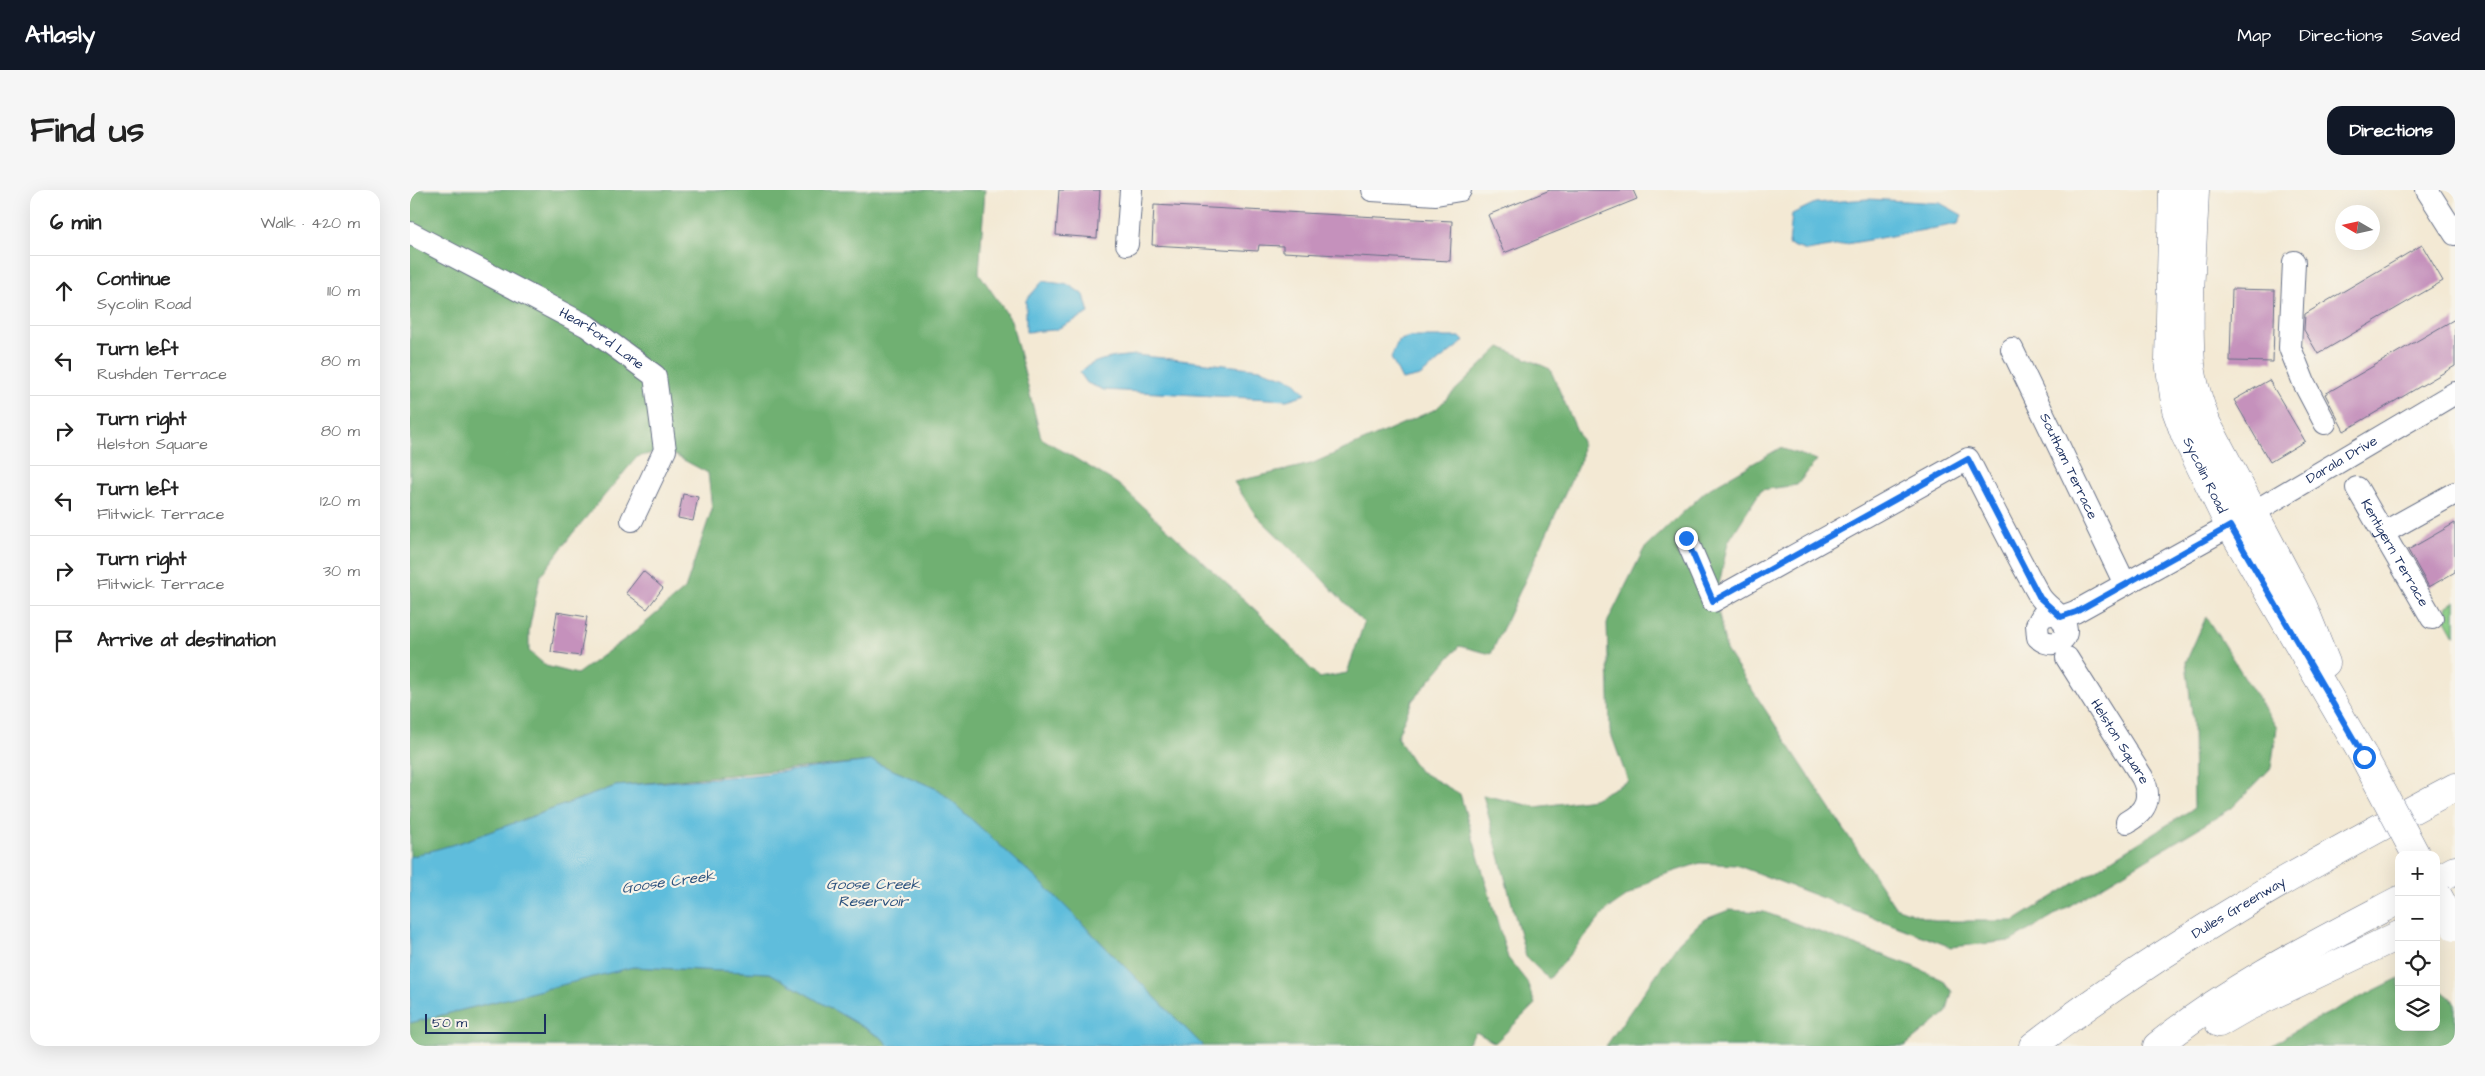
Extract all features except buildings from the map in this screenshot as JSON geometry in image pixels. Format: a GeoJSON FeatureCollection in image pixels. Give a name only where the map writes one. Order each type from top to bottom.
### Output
{"type":"FeatureCollection","features":[{"type":"Feature","properties":{"kind":"main road","name":"Sycolin Road"},"geometry":{"type":"LineString","coordinates":[[2173,190],[2168,333],[2171,385],[2185,435],[2230,526],[2364,757],[2414,851]]}},
{"type":"Feature","properties":{"kind":"main road","name":"Sycolin Road"},"geometry":{"type":"LineString","coordinates":[[2195,190],[2191,365],[2197,395],[2207,424],[2303,606],[2364,757]]}},
{"type":"Feature","properties":{"kind":"main road","name":"Dulles Greenway"},"geometry":{"type":"LineString","coordinates":[[2033,1046],[2122,981],[2258,894],[2455,787]]}},
{"type":"Feature","properties":{"kind":"main road"},"geometry":{"type":"LineString","coordinates":[[2440,878],[2455,870]]}},
{"type":"Feature","properties":{"kind":"main road"},"geometry":{"type":"LineString","coordinates":[[2438,896],[2455,927]]}},
{"type":"Feature","properties":{"kind":"main road"},"geometry":{"type":"LineString","coordinates":[[2157,1046],[2178,1029],[2304,949],[2395,902]]}},
{"type":"Feature","properties":{"kind":"main road"},"geometry":{"type":"LineString","coordinates":[[2440,914],[2455,906]]}},
{"type":"Feature","properties":{"kind":"main road"},"geometry":{"type":"LineString","coordinates":[[2179,1046],[2245,1008],[2395,936]]}},
{"type":"Feature","properties":{"kind":"street"},"geometry":{"type":"LineString","coordinates":[[1127,244],[1131,190]]}},
{"type":"Feature","properties":{"kind":"street"},"geometry":{"type":"LineString","coordinates":[[1372,190],[1436,194],[1460,190]]}},
{"type":"Feature","properties":{"kind":"street"},"geometry":{"type":"LineString","coordinates":[[2427,190],[2455,234]]}},
{"type":"Feature","properties":{"kind":"street","name":"Hearford Lane"},"geometry":{"type":"LineString","coordinates":[[410,233],[587,326],[655,376],[665,450],[632,520]]}},
{"type":"Feature","properties":{"kind":"street"},"geometry":{"type":"LineString","coordinates":[[2294,262],[2290,348],[2304,383],[2325,423]]}},
{"type":"Feature","properties":{"kind":"street","name":"Southam Terrace"},"geometry":{"type":"LineString","coordinates":[[2012,349],[2125,584]]}},
{"type":"Feature","properties":{"kind":"street","name":"Darala Drive"},"geometry":{"type":"LineString","coordinates":[[2058,624],[2125,584],[2230,526],[2455,393]]}},
{"type":"Feature","properties":{"kind":"street","name":"Helston Square"},"geometry":{"type":"LineString","coordinates":[[1686,538],[1713,601],[1968,459],[2142,777],[2147,789],[2147,804],[2136,817],[2127,822]]}},
{"type":"Feature","properties":{"kind":"street","name":"Kentigern Terrace"},"geometry":{"type":"LineString","coordinates":[[2357,488],[2432,618]]}},
{"type":"Feature","properties":{"kind":"street"},"geometry":{"type":"LineString","coordinates":[[2383,533],[2455,493]]}},
{"type":"Feature","properties":{"kind":"green space"},"geometry":{"type":"Polygon","coordinates":[[[410,190],[985,190],[979,273],[1011,320],[1041,438],[1118,484],[1262,616],[1319,678],[1347,673],[1364,623],[1255,514],[1234,482],[1311,464],[1436,409],[1500,347],[1550,369],[1582,442],[1581,459],[1491,654],[1459,646],[1412,701],[1397,737],[1418,770],[1460,794],[1508,958],[1527,982],[1535,1004],[1495,1043],[1476,1032],[1466,1046],[1203,1046],[1050,891],[939,790],[872,761],[616,786],[462,842],[410,857],[410,190]],[[665,450],[637,457],[572,534],[540,577],[529,630],[529,651],[546,666],[577,674],[636,631],[685,589],[712,509],[708,473],[665,450]]]}},
{"type":"Feature","properties":{"kind":"green space"},"geometry":{"type":"Polygon","coordinates":[[[1780,448],[1817,460],[1797,485],[1761,490],[1728,542],[1716,599],[1726,650],[1895,907],[1935,921],[2014,921],[2194,808],[2193,723],[2186,662],[2206,617],[2277,728],[2271,768],[2232,808],[2011,941],[1951,947],[1736,865],[1700,863],[1654,878],[1607,910],[1549,979],[1526,957],[1483,795],[1536,807],[1593,799],[1628,781],[1610,731],[1607,623],[1644,549],[1707,490],[1780,448]]]}},
{"type":"Feature","properties":{"kind":"green space"},"geometry":{"type":"Polygon","coordinates":[[[2455,601],[2455,636],[2444,616],[2447,606],[2455,601]]]}},
{"type":"Feature","properties":{"kind":"green space"},"geometry":{"type":"Polygon","coordinates":[[[1729,910],[1764,912],[1910,965],[1943,980],[1952,992],[1946,1013],[1905,1046],[1606,1046],[1679,942],[1703,920],[1729,910]]]}},
{"type":"Feature","properties":{"kind":"green space"},"geometry":{"type":"Polygon","coordinates":[[[632,967],[770,973],[882,1038],[889,1046],[410,1046],[410,1023],[632,967]]]}},
{"type":"Feature","properties":{"kind":"green space"},"geometry":{"type":"Polygon","coordinates":[[[2395,980],[2395,1031],[2440,1031],[2440,989],[2452,999],[2455,1005],[2455,1046],[2271,1046],[2301,1027],[2395,980]]]}},
{"type":"Feature","properties":{"kind":"water"},"geometry":{"type":"Polygon","coordinates":[[[1868,199],[1940,203],[1962,215],[1958,224],[1807,251],[1789,245],[1792,214],[1815,203],[1868,199]]]}},
{"type":"Feature","properties":{"kind":"water"},"geometry":{"type":"Polygon","coordinates":[[[1043,281],[1069,285],[1084,295],[1089,313],[1055,330],[1026,332],[1026,300],[1043,281]]]}},
{"type":"Feature","properties":{"kind":"water"},"geometry":{"type":"Polygon","coordinates":[[[1409,337],[1460,337],[1464,341],[1420,376],[1402,380],[1391,358],[1398,341],[1409,337]]]}},
{"type":"Feature","properties":{"kind":"water"},"geometry":{"type":"Polygon","coordinates":[[[1136,355],[1260,369],[1293,380],[1306,394],[1287,400],[1104,390],[1087,383],[1080,373],[1098,361],[1136,355]]]}},
{"type":"Feature","properties":{"kind":"water","name":"Goose Creek Reservoir"},"geometry":{"type":"Polygon","coordinates":[[[872,761],[939,790],[1050,891],[1203,1046],[889,1046],[882,1038],[770,973],[633,967],[410,1023],[410,857],[462,842],[616,786],[754,775],[872,761]]]}},
{"type":"Feature","properties":{"kind":"route"},"geometry":{"type":"LineString","coordinates":[[1686,538],[1713,601],[1968,459],[2040,598],[2061,617],[2076,612],[2230,526],[2364,757]]}},
{"type":"Feature","properties":{"kind":"water label","name":"Goose Creek"},"geometry":{"type":"Point","coordinates":[668,882]}}]}
